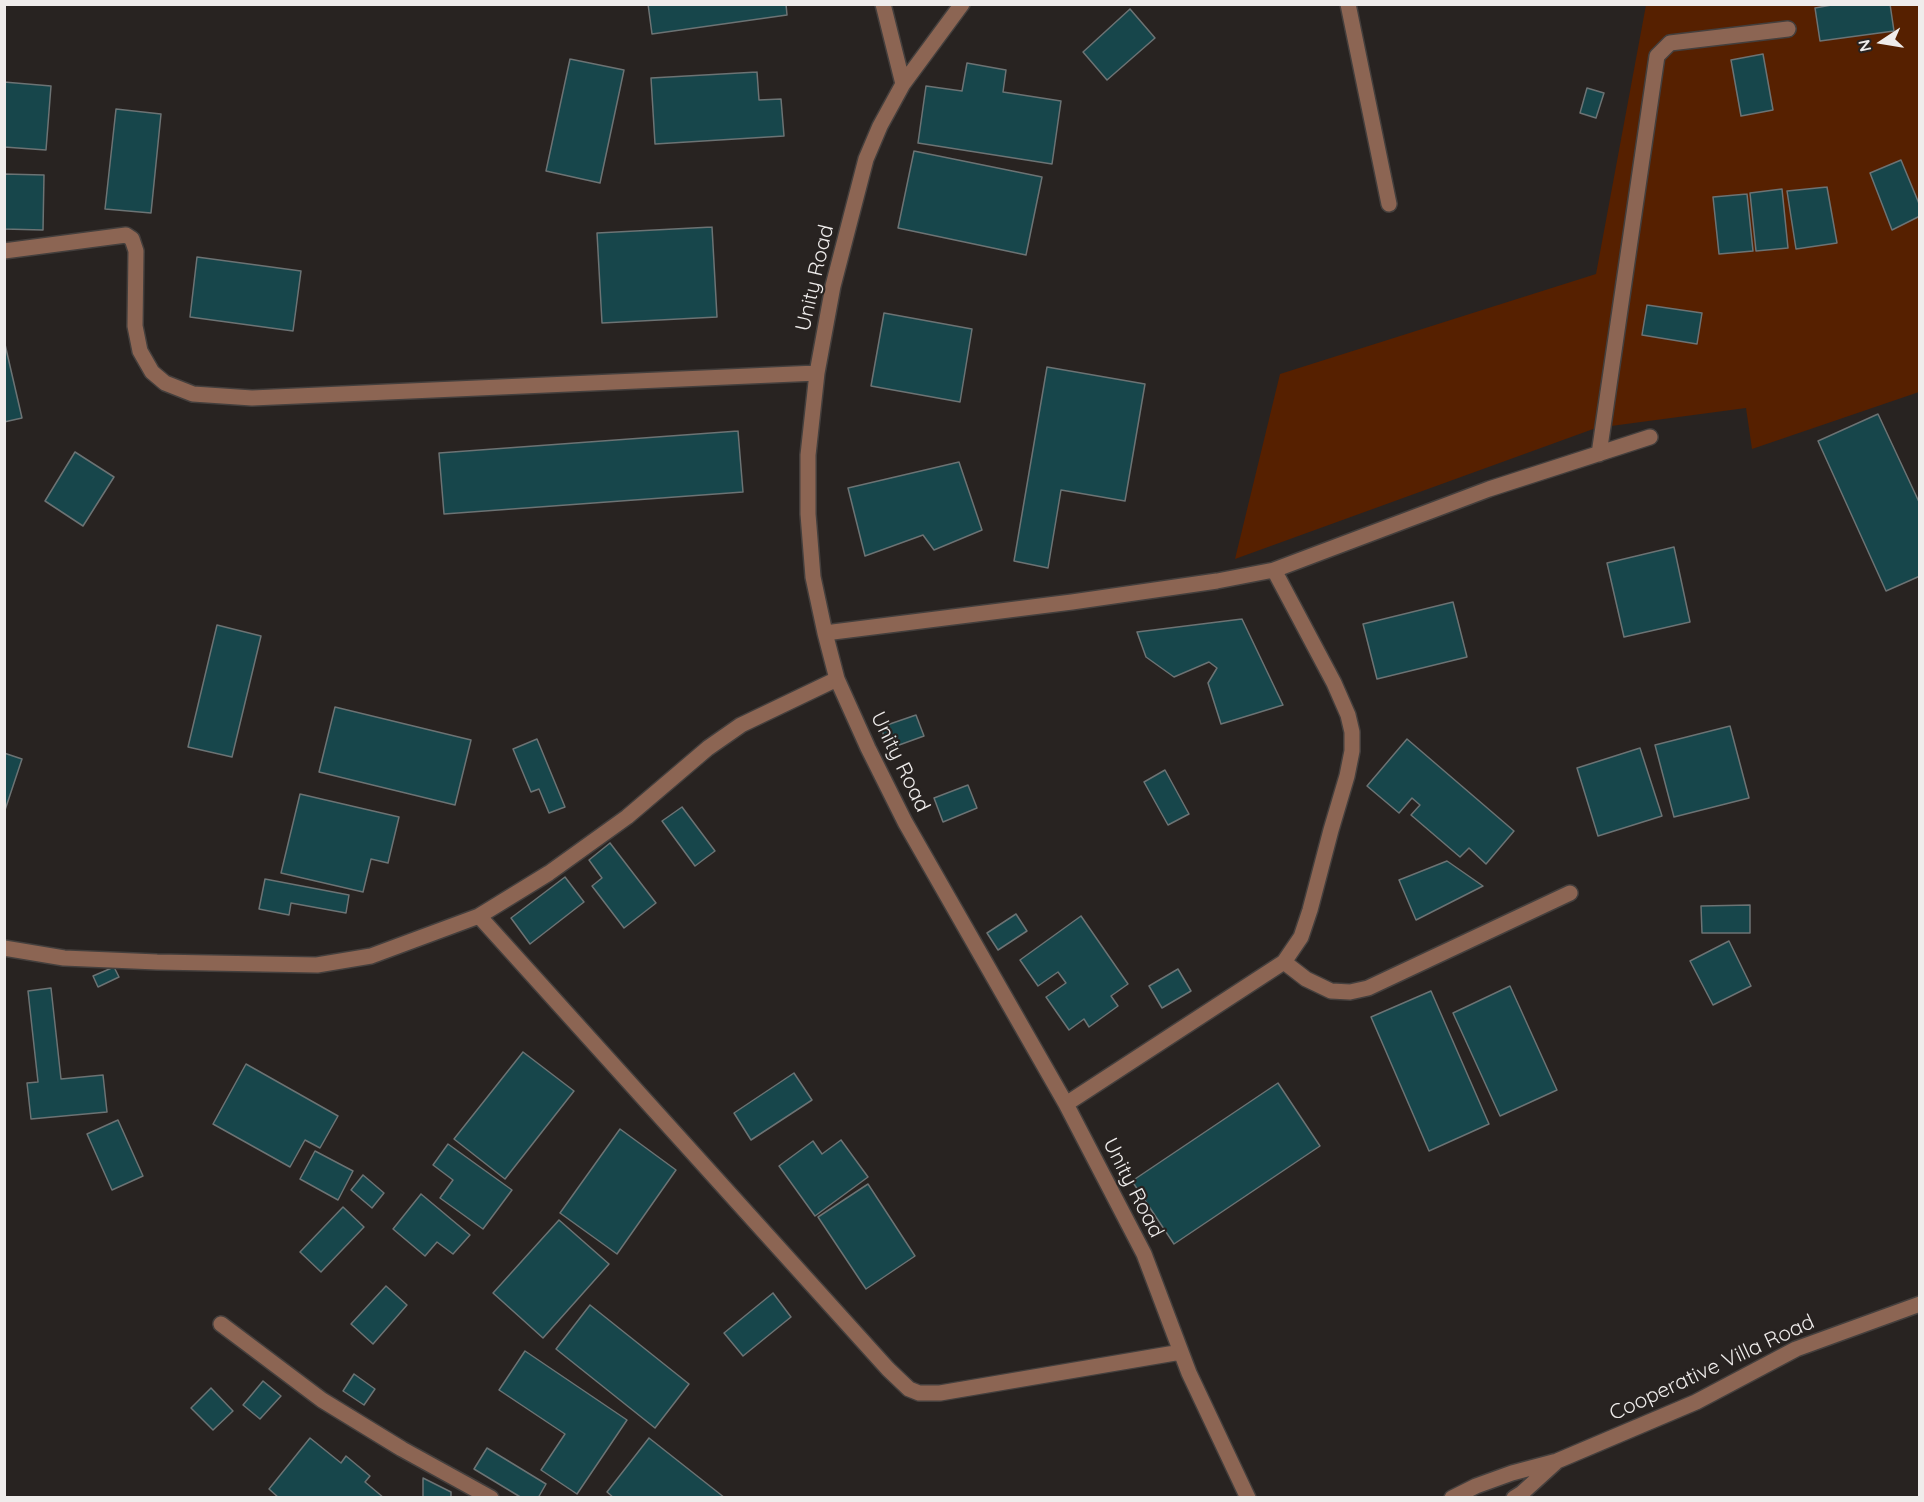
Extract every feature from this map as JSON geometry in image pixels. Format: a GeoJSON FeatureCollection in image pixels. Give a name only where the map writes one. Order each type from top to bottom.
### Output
{"type":"FeatureCollection","features":[{"type":"Feature","properties":{"kind":"street"},"geometry":{"type":"LineString","coordinates":[[883,4],[903,84]]}},
{"type":"Feature","properties":{"kind":"street","name":"Unity Road"},"geometry":{"type":"LineString","coordinates":[[962,4],[903,84],[880,126],[866,159],[833,286],[817,373],[808,455],[808,514],[813,577],[837,679],[868,748],[905,822],[1066,1104],[1144,1254],[1189,1373],[1248,1497]]}},
{"type":"Feature","properties":{"kind":"street"},"geometry":{"type":"LineString","coordinates":[[1348,4],[1389,204]]}},
{"type":"Feature","properties":{"kind":"street"},"geometry":{"type":"LineString","coordinates":[[1599,454],[1657,56],[1670,43],[1788,29]]}},
{"type":"Feature","properties":{"kind":"street"},"geometry":{"type":"LineString","coordinates":[[4,251],[126,235],[132,239],[136,251],[135,326],[140,351],[152,372],[165,383],[193,394],[252,398],[817,373]]}},
{"type":"Feature","properties":{"kind":"street"},"geometry":{"type":"LineString","coordinates":[[825,633],[1072,602],[1217,581],[1274,570],[1489,489],[1650,437]]}},
{"type":"Feature","properties":{"kind":"street"},"geometry":{"type":"LineString","coordinates":[[1066,1104],[1284,962],[1301,937],[1347,776],[1352,752],[1352,732],[1348,715],[1334,682],[1274,570]]}},
{"type":"Feature","properties":{"kind":"street"},"geometry":{"type":"LineString","coordinates":[[4,948],[64,958],[157,962],[317,965],[371,956],[479,916],[549,873],[627,817],[708,748],[741,725],[837,679]]}},
{"type":"Feature","properties":{"kind":"street"},"geometry":{"type":"LineString","coordinates":[[1284,962],[1306,979],[1331,991],[1350,992],[1368,988],[1570,893]]}},
{"type":"Feature","properties":{"kind":"street"},"geometry":{"type":"LineString","coordinates":[[479,916],[888,1369],[909,1389],[919,1393],[940,1393],[1181,1352]]}},
{"type":"Feature","properties":{"kind":"street","name":"Cooperative Villa Road"},"geometry":{"type":"LineString","coordinates":[[1452,1497],[1512,1473],[1557,1461],[1696,1402],[1796,1349],[1920,1304]]}},
{"type":"Feature","properties":{"kind":"street"},"geometry":{"type":"LineString","coordinates":[[221,1323],[322,1400],[402,1449],[490,1497]]}},
{"type":"Feature","properties":{"kind":"street","name":"Cooperative Villa Road"},"geometry":{"type":"LineString","coordinates":[[1514,1497],[1557,1461]]}},
{"type":"Feature","properties":{"kind":"shaded area"},"geometry":{"type":"Polygon","coordinates":[[[1646,5],[1919,5],[1919,392],[1752,449],[1746,408],[1596,428],[1235,559],[1280,374],[1596,274],[1646,5]]]}},
{"type":"Feature","properties":{"kind":"building"},"geometry":{"type":"Polygon","coordinates":[[[648,4],[786,4],[787,15],[652,34],[648,4]]]}},
{"type":"Feature","properties":{"kind":"building"},"geometry":{"type":"Polygon","coordinates":[[[1837,4],[1890,4],[1894,31],[1820,41],[1815,8],[1837,4]]]}},
{"type":"Feature","properties":{"kind":"building"},"geometry":{"type":"Polygon","coordinates":[[[1130,9],[1155,38],[1107,80],[1083,52],[1130,9]]]}},
{"type":"Feature","properties":{"kind":"building"},"geometry":{"type":"Polygon","coordinates":[[[1763,54],[1773,110],[1741,116],[1731,60],[1763,54]]]}},
{"type":"Feature","properties":{"kind":"building"},"geometry":{"type":"Polygon","coordinates":[[[570,59],[624,70],[600,183],[546,171],[570,59]]]}},
{"type":"Feature","properties":{"kind":"building"},"geometry":{"type":"Polygon","coordinates":[[[967,63],[1006,70],[1003,92],[1061,101],[1052,164],[918,143],[926,86],[962,91],[967,63]]]}},
{"type":"Feature","properties":{"kind":"building"},"geometry":{"type":"Polygon","coordinates":[[[757,72],[759,100],[781,99],[784,136],[655,144],[651,78],[757,72]]]}},
{"type":"Feature","properties":{"kind":"building"},"geometry":{"type":"Polygon","coordinates":[[[4,82],[51,86],[46,150],[4,147],[4,82]]]}},
{"type":"Feature","properties":{"kind":"building"},"geometry":{"type":"Polygon","coordinates":[[[1587,88],[1604,93],[1596,118],[1580,113],[1587,88]]]}},
{"type":"Feature","properties":{"kind":"building"},"geometry":{"type":"Polygon","coordinates":[[[116,109],[161,114],[151,213],[105,209],[116,109]]]}},
{"type":"Feature","properties":{"kind":"building"},"geometry":{"type":"Polygon","coordinates":[[[914,151],[1042,177],[1026,255],[898,228],[914,151]]]}},
{"type":"Feature","properties":{"kind":"building"},"geometry":{"type":"Polygon","coordinates":[[[1901,160],[1920,206],[1920,216],[1892,230],[1870,173],[1901,160]]]}},
{"type":"Feature","properties":{"kind":"building"},"geometry":{"type":"Polygon","coordinates":[[[4,174],[44,175],[43,230],[4,229],[4,174]]]}},
{"type":"Feature","properties":{"kind":"building"},"geometry":{"type":"Polygon","coordinates":[[[1827,187],[1837,243],[1796,249],[1787,191],[1827,187]]]}},
{"type":"Feature","properties":{"kind":"building"},"geometry":{"type":"Polygon","coordinates":[[[1782,189],[1788,248],[1756,251],[1750,193],[1782,189]]]}},
{"type":"Feature","properties":{"kind":"building"},"geometry":{"type":"Polygon","coordinates":[[[1747,194],[1753,251],[1719,254],[1713,197],[1747,194]]]}},
{"type":"Feature","properties":{"kind":"building"},"geometry":{"type":"Polygon","coordinates":[[[712,227],[717,317],[602,323],[597,233],[712,227]]]}},
{"type":"Feature","properties":{"kind":"building"},"geometry":{"type":"Polygon","coordinates":[[[197,257],[301,271],[293,331],[190,317],[197,257]]]}},
{"type":"Feature","properties":{"kind":"building"},"geometry":{"type":"Polygon","coordinates":[[[1647,305],[1702,313],[1697,344],[1642,335],[1647,305]]]}},
{"type":"Feature","properties":{"kind":"building"},"geometry":{"type":"Polygon","coordinates":[[[884,313],[972,329],[960,402],[871,386],[884,313]]]}},
{"type":"Feature","properties":{"kind":"building"},"geometry":{"type":"Polygon","coordinates":[[[4,340],[22,418],[4,422],[4,340]]]}},
{"type":"Feature","properties":{"kind":"building"},"geometry":{"type":"Polygon","coordinates":[[[1047,367],[1145,384],[1125,501],[1061,490],[1048,568],[1014,561],[1047,367]]]}},
{"type":"Feature","properties":{"kind":"building"},"geometry":{"type":"Polygon","coordinates":[[[1878,414],[1920,504],[1920,576],[1886,591],[1818,441],[1878,414]]]}},
{"type":"Feature","properties":{"kind":"building"},"geometry":{"type":"Polygon","coordinates":[[[738,431],[743,492],[444,514],[439,453],[738,431]]]}},
{"type":"Feature","properties":{"kind":"building"},"geometry":{"type":"Polygon","coordinates":[[[75,452],[114,477],[83,526],[45,501],[75,452]]]}},
{"type":"Feature","properties":{"kind":"building"},"geometry":{"type":"Polygon","coordinates":[[[959,462],[982,530],[934,550],[923,535],[865,556],[848,488],[959,462]]]}},
{"type":"Feature","properties":{"kind":"building"},"geometry":{"type":"Polygon","coordinates":[[[1674,547],[1690,622],[1624,637],[1607,563],[1674,547]]]}},
{"type":"Feature","properties":{"kind":"building"},"geometry":{"type":"Polygon","coordinates":[[[1453,602],[1467,657],[1377,679],[1363,624],[1453,602]]]}},
{"type":"Feature","properties":{"kind":"building"},"geometry":{"type":"Polygon","coordinates":[[[1242,619],[1283,705],[1221,724],[1208,683],[1217,668],[1209,662],[1174,677],[1146,657],[1137,632],[1242,619]]]}},
{"type":"Feature","properties":{"kind":"building"},"geometry":{"type":"Polygon","coordinates":[[[217,625],[261,636],[232,757],[188,747],[217,625]]]}},
{"type":"Feature","properties":{"kind":"building"},"geometry":{"type":"Polygon","coordinates":[[[335,707],[471,740],[455,805],[319,772],[335,707]]]}},
{"type":"Feature","properties":{"kind":"building"},"geometry":{"type":"Polygon","coordinates":[[[916,715],[924,736],[888,749],[881,727],[916,715]]]}},
{"type":"Feature","properties":{"kind":"building"},"geometry":{"type":"Polygon","coordinates":[[[1730,726],[1749,798],[1674,817],[1655,745],[1730,726]]]}},
{"type":"Feature","properties":{"kind":"building"},"geometry":{"type":"Polygon","coordinates":[[[537,739],[565,807],[549,813],[539,789],[531,792],[513,749],[537,739]]]}},
{"type":"Feature","properties":{"kind":"building"},"geometry":{"type":"Polygon","coordinates":[[[1407,739],[1514,831],[1486,864],[1469,848],[1460,857],[1411,815],[1420,805],[1412,798],[1399,813],[1367,786],[1407,739]]]}},
{"type":"Feature","properties":{"kind":"building"},"geometry":{"type":"Polygon","coordinates":[[[1640,748],[1662,816],[1598,836],[1577,768],[1640,748]]]}},
{"type":"Feature","properties":{"kind":"building"},"geometry":{"type":"Polygon","coordinates":[[[4,753],[22,759],[4,813],[4,753]]]}},
{"type":"Feature","properties":{"kind":"building"},"geometry":{"type":"Polygon","coordinates":[[[1165,770],[1189,814],[1168,825],[1144,782],[1165,770]]]}},
{"type":"Feature","properties":{"kind":"building"},"geometry":{"type":"Polygon","coordinates":[[[968,785],[977,808],[943,822],[934,798],[968,785]]]}},
{"type":"Feature","properties":{"kind":"building"},"geometry":{"type":"Polygon","coordinates":[[[300,794],[399,817],[388,863],[371,859],[363,892],[281,873],[300,794]]]}},
{"type":"Feature","properties":{"kind":"building"},"geometry":{"type":"Polygon","coordinates":[[[682,807],[715,851],[695,866],[662,821],[682,807]]]}},
{"type":"Feature","properties":{"kind":"building"},"geometry":{"type":"Polygon","coordinates":[[[610,843],[656,903],[624,928],[592,886],[602,878],[589,860],[610,843]]]}},
{"type":"Feature","properties":{"kind":"building"},"geometry":{"type":"Polygon","coordinates":[[[1447,861],[1483,886],[1416,920],[1399,880],[1447,861]]]}},
{"type":"Feature","properties":{"kind":"building"},"geometry":{"type":"Polygon","coordinates":[[[565,877],[584,902],[530,944],[511,918],[565,877]]]}},
{"type":"Feature","properties":{"kind":"building"},"geometry":{"type":"Polygon","coordinates":[[[265,879],[349,895],[346,913],[291,903],[289,915],[259,909],[265,879]]]}},
{"type":"Feature","properties":{"kind":"building"},"geometry":{"type":"Polygon","coordinates":[[[1750,905],[1750,933],[1702,933],[1701,906],[1750,905]]]}},
{"type":"Feature","properties":{"kind":"building"},"geometry":{"type":"Polygon","coordinates":[[[1016,914],[1027,931],[998,950],[987,933],[1016,914]]]}},
{"type":"Feature","properties":{"kind":"building"},"geometry":{"type":"Polygon","coordinates":[[[1081,916],[1128,984],[1111,996],[1118,1006],[1089,1027],[1084,1019],[1069,1030],[1046,997],[1066,983],[1058,972],[1038,986],[1020,960],[1081,916]]]}},
{"type":"Feature","properties":{"kind":"building"},"geometry":{"type":"Polygon","coordinates":[[[1729,941],[1751,986],[1713,1005],[1690,961],[1729,941]]]}},
{"type":"Feature","properties":{"kind":"building"},"geometry":{"type":"Polygon","coordinates":[[[114,967],[119,977],[98,987],[93,976],[114,967]]]}},
{"type":"Feature","properties":{"kind":"building"},"geometry":{"type":"Polygon","coordinates":[[[1178,969],[1191,991],[1162,1008],[1149,986],[1178,969]]]}},
{"type":"Feature","properties":{"kind":"building"},"geometry":{"type":"Polygon","coordinates":[[[1510,986],[1557,1090],[1500,1116],[1453,1013],[1510,986]]]}},
{"type":"Feature","properties":{"kind":"building"},"geometry":{"type":"Polygon","coordinates":[[[51,988],[61,1079],[103,1075],[107,1112],[31,1119],[27,1083],[38,1082],[28,991],[51,988]]]}},
{"type":"Feature","properties":{"kind":"building"},"geometry":{"type":"Polygon","coordinates":[[[1431,991],[1489,1124],[1429,1151],[1371,1017],[1431,991]]]}},
{"type":"Feature","properties":{"kind":"building"},"geometry":{"type":"Polygon","coordinates":[[[523,1052],[574,1091],[505,1179],[454,1139],[523,1052]]]}},
{"type":"Feature","properties":{"kind":"building"},"geometry":{"type":"Polygon","coordinates":[[[246,1064],[338,1116],[320,1148],[305,1140],[290,1167],[213,1124],[246,1064]]]}},
{"type":"Feature","properties":{"kind":"building"},"geometry":{"type":"Polygon","coordinates":[[[794,1073],[812,1100],[751,1140],[734,1113],[794,1073]]]}},
{"type":"Feature","properties":{"kind":"building"},"geometry":{"type":"Polygon","coordinates":[[[1278,1083],[1320,1146],[1174,1244],[1132,1181],[1278,1083]]]}},
{"type":"Feature","properties":{"kind":"building"},"geometry":{"type":"Polygon","coordinates":[[[118,1120],[143,1176],[112,1190],[87,1134],[118,1120]]]}},
{"type":"Feature","properties":{"kind":"building"},"geometry":{"type":"Polygon","coordinates":[[[620,1129],[676,1170],[617,1254],[560,1213],[620,1129]]]}},
{"type":"Feature","properties":{"kind":"building"},"geometry":{"type":"Polygon","coordinates":[[[841,1140],[868,1177],[815,1216],[779,1166],[813,1141],[822,1154],[841,1140]]]}},
{"type":"Feature","properties":{"kind":"building"},"geometry":{"type":"Polygon","coordinates":[[[448,1144],[512,1190],[483,1229],[440,1198],[453,1180],[433,1165],[448,1144]]]}},
{"type":"Feature","properties":{"kind":"building"},"geometry":{"type":"Polygon","coordinates":[[[315,1151],[353,1171],[338,1200],[300,1179],[315,1151]]]}},
{"type":"Feature","properties":{"kind":"building"},"geometry":{"type":"Polygon","coordinates":[[[363,1175],[384,1193],[372,1208],[351,1190],[363,1175]]]}},
{"type":"Feature","properties":{"kind":"building"},"geometry":{"type":"Polygon","coordinates":[[[868,1184],[915,1256],[866,1289],[818,1217],[868,1184]]]}},
{"type":"Feature","properties":{"kind":"building"},"geometry":{"type":"Polygon","coordinates":[[[421,1194],[470,1235],[453,1254],[437,1242],[425,1256],[393,1229],[421,1194]]]}},
{"type":"Feature","properties":{"kind":"building"},"geometry":{"type":"Polygon","coordinates":[[[343,1207],[364,1227],[321,1272],[300,1252],[343,1207]]]}},
{"type":"Feature","properties":{"kind":"building"},"geometry":{"type":"Polygon","coordinates":[[[559,1220],[609,1264],[543,1338],[493,1293],[559,1220]]]}},
{"type":"Feature","properties":{"kind":"building"},"geometry":{"type":"Polygon","coordinates":[[[386,1286],[407,1305],[373,1344],[351,1324],[386,1286]]]}},
{"type":"Feature","properties":{"kind":"building"},"geometry":{"type":"Polygon","coordinates":[[[773,1293],[791,1317],[743,1356],[724,1333],[773,1293]]]}},
{"type":"Feature","properties":{"kind":"building"},"geometry":{"type":"Polygon","coordinates":[[[590,1305],[689,1384],[655,1428],[556,1349],[590,1305]]]}},
{"type":"Feature","properties":{"kind":"building"},"geometry":{"type":"Polygon","coordinates":[[[525,1351],[627,1420],[577,1494],[541,1470],[565,1434],[499,1390],[525,1351]]]}},
{"type":"Feature","properties":{"kind":"building"},"geometry":{"type":"Polygon","coordinates":[[[354,1374],[375,1389],[364,1405],[343,1391],[354,1374]]]}},
{"type":"Feature","properties":{"kind":"building"},"geometry":{"type":"Polygon","coordinates":[[[263,1381],[281,1396],[260,1419],[243,1405],[263,1381]]]}},
{"type":"Feature","properties":{"kind":"building"},"geometry":{"type":"Polygon","coordinates":[[[211,1388],[233,1411],[213,1430],[191,1408],[211,1388]]]}},
{"type":"Feature","properties":{"kind":"building"},"geometry":{"type":"Polygon","coordinates":[[[310,1438],[341,1463],[346,1456],[370,1476],[365,1482],[384,1498],[279,1498],[269,1489],[310,1438]]]}},
{"type":"Feature","properties":{"kind":"building"},"geometry":{"type":"Polygon","coordinates":[[[649,1438],[725,1498],[614,1498],[607,1492],[649,1438]]]}},
{"type":"Feature","properties":{"kind":"building"},"geometry":{"type":"Polygon","coordinates":[[[487,1448],[546,1484],[538,1498],[522,1498],[474,1469],[487,1448]]]}},
{"type":"Feature","properties":{"kind":"building"},"geometry":{"type":"Polygon","coordinates":[[[423,1478],[451,1492],[451,1498],[423,1498],[423,1478]]]}}]}
